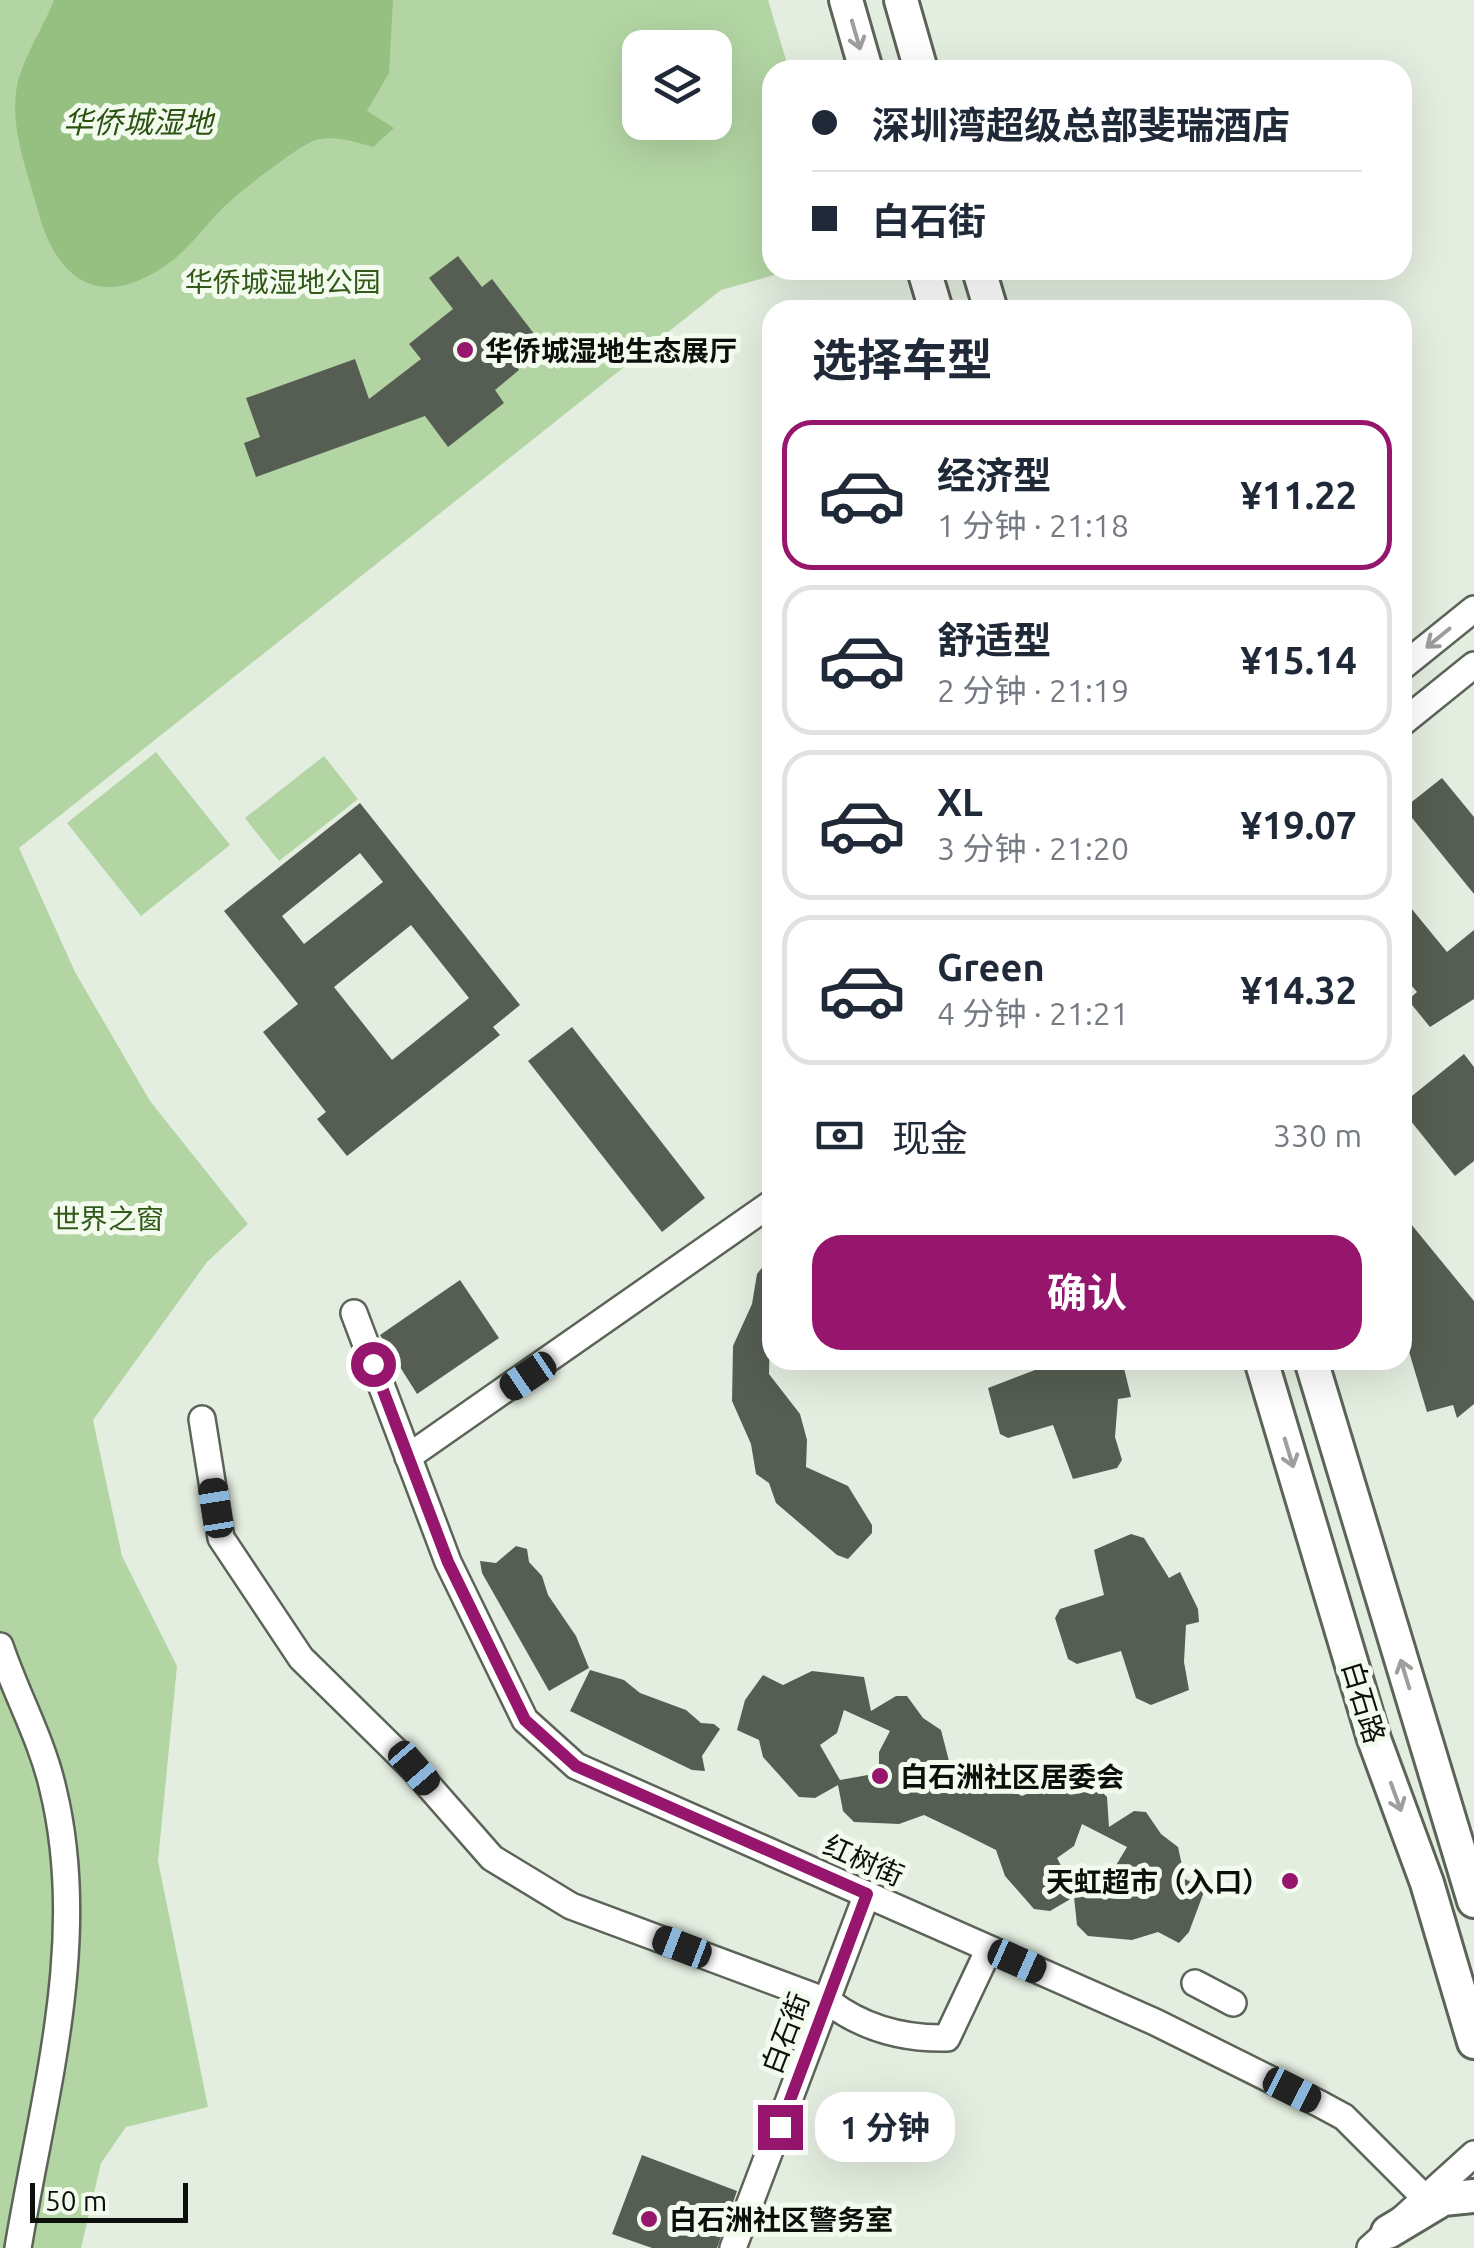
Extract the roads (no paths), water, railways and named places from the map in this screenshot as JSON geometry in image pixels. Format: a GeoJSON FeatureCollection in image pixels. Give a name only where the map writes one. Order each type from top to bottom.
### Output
{"type":"FeatureCollection","features":[{"type":"Feature","properties":{"kind":"main road"},"geometry":{"type":"LineString","coordinates":[[846,0],[863,60]]}},
{"type":"Feature","properties":{"kind":"main road"},"geometry":{"type":"LineString","coordinates":[[901,0],[918,60]]}},
{"type":"Feature","properties":{"kind":"main road","name":"白石路"},"geometry":{"type":"LineString","coordinates":[[1264,1370],[1374,1739],[1427,1883],[1474,2042]]}},
{"type":"Feature","properties":{"kind":"main road","name":"白石路"},"geometry":{"type":"LineString","coordinates":[[1314,1370],[1474,1901]]}},
{"type":"Feature","properties":{"kind":"main road"},"geometry":{"type":"LineString","coordinates":[[1379,2240],[1443,2199],[1474,2196]]}},
{"type":"Feature","properties":{"kind":"street"},"geometry":{"type":"LineString","coordinates":[[1412,659],[1474,609]]}},
{"type":"Feature","properties":{"kind":"street"},"geometry":{"type":"LineString","coordinates":[[1412,715],[1474,665]]}},
{"type":"Feature","properties":{"kind":"street"},"geometry":{"type":"LineString","coordinates":[[408,1457],[762,1210]]}},
{"type":"Feature","properties":{"kind":"street","name":"红树街"},"geometry":{"type":"LineString","coordinates":[[354,1313],[448,1562],[525,1720],[550,1747],[576,1766],[1155,2022],[1344,2117],[1425,2198]]}},
{"type":"Feature","properties":{"kind":"street"},"geometry":{"type":"LineString","coordinates":[[202,1419],[221,1538],[301,1658],[414,1768],[492,1858],[571,1906],[829,2002],[847,2016],[884,2031],[920,2038],[946,2038],[990,1949]]}},
{"type":"Feature","properties":{"kind":"street"},"geometry":{"type":"LineString","coordinates":[[0,1646],[54,1792],[64,1850],[68,1962],[18,2248]]}},
{"type":"Feature","properties":{"kind":"street","name":"白石街"},"geometry":{"type":"LineString","coordinates":[[733,2248],[867,1894]]}},
{"type":"Feature","properties":{"kind":"street"},"geometry":{"type":"LineString","coordinates":[[1195,1983],[1232,2003]]}},
{"type":"Feature","properties":{"kind":"street"},"geometry":{"type":"LineString","coordinates":[[1379,2240],[1474,2154]]}},
{"type":"Feature","properties":{"kind":"water","name":"华侨城湿地"},"geometry":{"type":"Polygon","coordinates":[[[54,0],[393,0],[389,73],[367,111],[394,128],[373,147],[336,139],[320,139],[305,145],[239,194],[173,260],[127,284],[89,284],[59,259],[47,238],[16,122],[18,80],[54,0]]]}},
{"type":"Feature","properties":{"kind":"place","name":"华侨城湿地生态展厅"},"geometry":{"type":"Point","coordinates":[465,350]}},
{"type":"Feature","properties":{"kind":"place","name":"白石洲社区居委会"},"geometry":{"type":"Point","coordinates":[880,1776]}},
{"type":"Feature","properties":{"kind":"place","name":"天虹超市（入口）"},"geometry":{"type":"Point","coordinates":[1290,1881]}},
{"type":"Feature","properties":{"kind":"place","name":"白石洲社区警务室"},"geometry":{"type":"Point","coordinates":[649,2219]}},
{"type":"Feature","properties":{"kind":"park label","name":"华侨城湿地公园"},"geometry":{"type":"Point","coordinates":[283,281]}},
{"type":"Feature","properties":{"kind":"park label","name":"世界之窗"},"geometry":{"type":"Point","coordinates":[108,1218]}}]}
